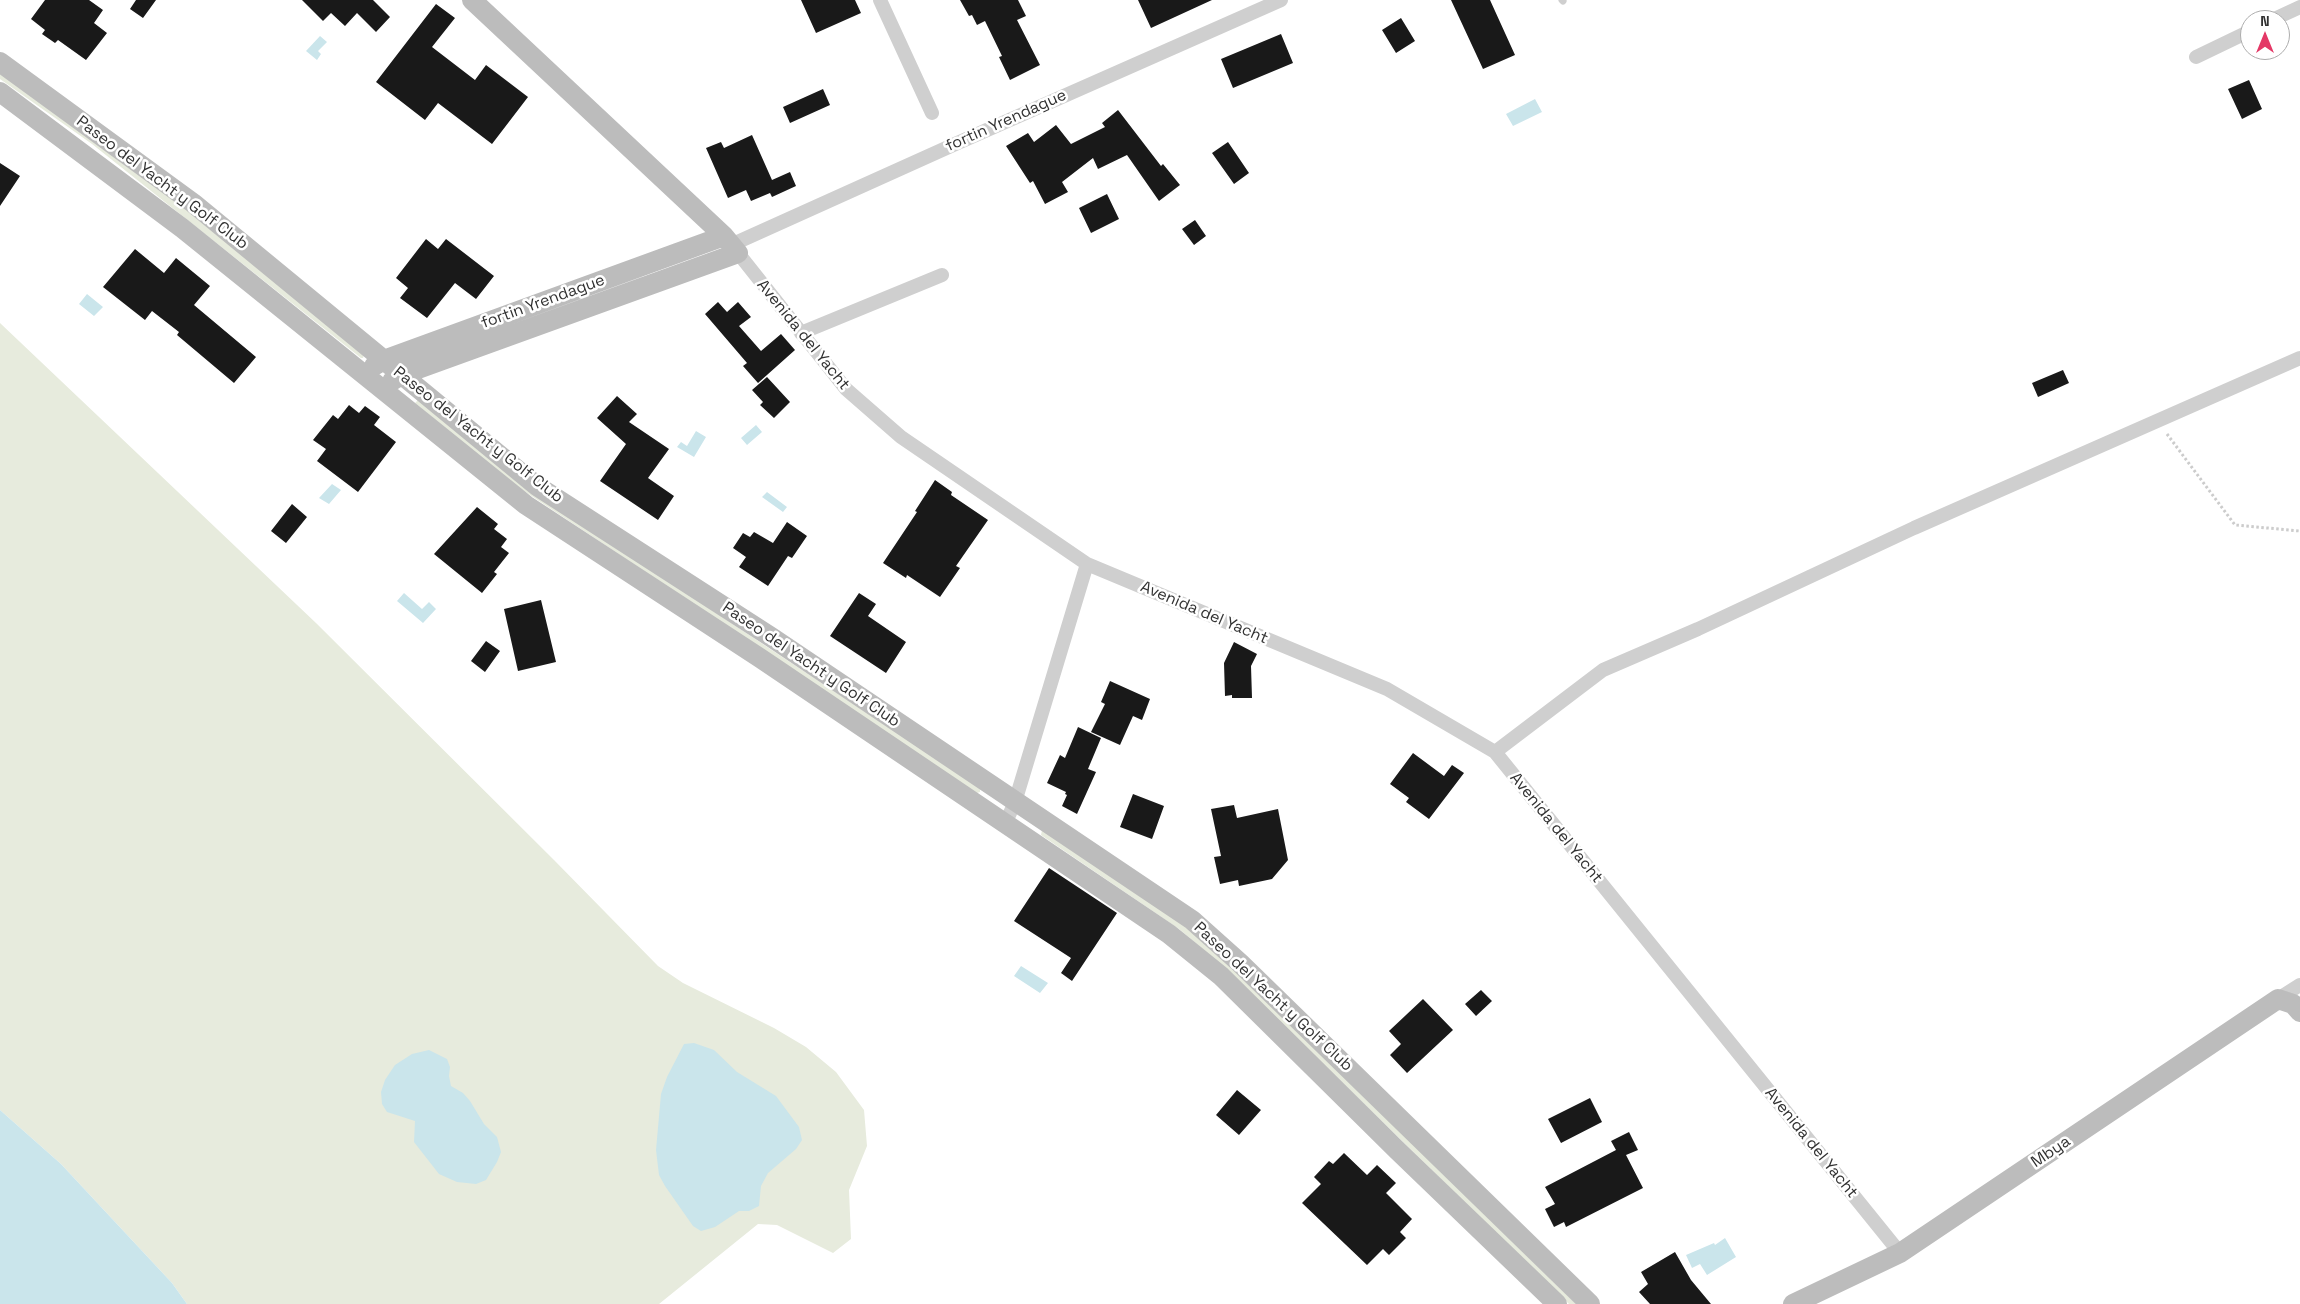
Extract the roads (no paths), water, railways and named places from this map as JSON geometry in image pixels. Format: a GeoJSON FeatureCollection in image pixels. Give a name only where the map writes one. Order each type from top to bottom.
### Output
{"type":"FeatureCollection","features":[{"type":"Feature","properties":{"kind":"main road","name":"Avenida del Yacht"},"geometry":{"type":"LineString","coordinates":[[472,0],[731,245]]}},
{"type":"Feature","properties":{"kind":"main road","name":"Paseo del Yacht y Golf Club"},"geometry":{"type":"LineString","coordinates":[[0,62],[193,203],[537,486],[771,637],[1192,920],[1240,963],[1590,1304]]}},
{"type":"Feature","properties":{"kind":"main road","name":"Paseo del Yacht y Golf Club"},"geometry":{"type":"LineString","coordinates":[[0,92],[182,228],[365,373],[526,505],[1006,822],[1169,934],[1221,976],[1398,1151],[1557,1304]]}},
{"type":"Feature","properties":{"kind":"main road","name":"fortin Yrendague"},"geometry":{"type":"LineString","coordinates":[[365,373],[384,360],[731,245]]}},
{"type":"Feature","properties":{"kind":"main road","name":"fortin Yrendague"},"geometry":{"type":"LineString","coordinates":[[382,387],[401,375],[731,245]]}},
{"type":"Feature","properties":{"kind":"main road","name":"Mbya"},"geometry":{"type":"LineString","coordinates":[[1793,1304],[1900,1253],[2278,999]]}},
{"type":"Feature","properties":{"kind":"main road"},"geometry":{"type":"LineString","coordinates":[[2278,999],[2293,1004],[2300,1012]]}},
{"type":"Feature","properties":{"kind":"street"},"geometry":{"type":"LineString","coordinates":[[880,0],[932,113]]}},
{"type":"Feature","properties":{"kind":"street","name":"fortin Yrendague"},"geometry":{"type":"LineString","coordinates":[[731,245],[953,144],[1281,0]]}},
{"type":"Feature","properties":{"kind":"street"},"geometry":{"type":"LineString","coordinates":[[2196,57],[2240,36]]}},
{"type":"Feature","properties":{"kind":"street","name":"Avenida del Yacht"},"geometry":{"type":"LineString","coordinates":[[731,245],[846,390],[901,437],[1087,564],[1387,690],[1495,752],[1900,1253]]}},
{"type":"Feature","properties":{"kind":"street"},"geometry":{"type":"LineString","coordinates":[[801,333],[942,275]]}},
{"type":"Feature","properties":{"kind":"street"},"geometry":{"type":"LineString","coordinates":[[1495,752],[1603,670],[2300,358]]}},
{"type":"Feature","properties":{"kind":"street"},"geometry":{"type":"LineString","coordinates":[[1006,822],[1015,802],[1087,564]]}},
{"type":"Feature","properties":{"kind":"street","name":"Mbya"},"geometry":{"type":"LineString","coordinates":[[2278,999],[2300,985]]}},
{"type":"Feature","properties":{"kind":"water"},"geometry":{"type":"Polygon","coordinates":[[[320,36],[327,42],[318,51],[321,54],[317,60],[306,51],[320,36]]]}},
{"type":"Feature","properties":{"kind":"water"},"geometry":{"type":"Polygon","coordinates":[[[1535,99],[1542,112],[1513,126],[1506,114],[1535,99]]]}},
{"type":"Feature","properties":{"kind":"water"},"geometry":{"type":"Polygon","coordinates":[[[87,294],[103,307],[94,316],[79,304],[87,294]]]}},
{"type":"Feature","properties":{"kind":"water"},"geometry":{"type":"Polygon","coordinates":[[[756,425],[762,432],[747,445],[741,438],[756,425]]]}},
{"type":"Feature","properties":{"kind":"water"},"geometry":{"type":"Polygon","coordinates":[[[696,431],[706,437],[694,457],[677,447],[681,442],[687,446],[696,431]]]}},
{"type":"Feature","properties":{"kind":"water"},"geometry":{"type":"Polygon","coordinates":[[[332,484],[341,490],[329,504],[319,498],[332,484]]]}},
{"type":"Feature","properties":{"kind":"water"},"geometry":{"type":"Polygon","coordinates":[[[767,492],[787,507],[783,512],[762,497],[767,492]]]}},
{"type":"Feature","properties":{"kind":"water"},"geometry":{"type":"Polygon","coordinates":[[[404,593],[422,609],[429,602],[436,609],[423,623],[397,601],[404,593]]]}},
{"type":"Feature","properties":{"kind":"water"},"geometry":{"type":"Polygon","coordinates":[[[1021,966],[1048,983],[1040,993],[1014,976],[1021,966]]]}},
{"type":"Feature","properties":{"kind":"water"},"geometry":{"type":"Polygon","coordinates":[[[694,1043],[714,1050],[737,1072],[776,1096],[799,1127],[802,1140],[796,1149],[768,1173],[761,1186],[759,1206],[749,1211],[739,1211],[715,1227],[701,1231],[693,1226],[665,1186],[659,1175],[656,1150],[661,1094],[667,1077],[684,1044],[694,1043]]]}},
{"type":"Feature","properties":{"kind":"water"},"geometry":{"type":"Polygon","coordinates":[[[429,1050],[447,1059],[450,1067],[451,1086],[463,1093],[484,1124],[497,1137],[501,1152],[497,1162],[486,1180],[476,1184],[457,1182],[439,1174],[414,1142],[415,1121],[387,1112],[382,1104],[381,1092],[385,1080],[395,1065],[412,1054],[429,1050]]]}},
{"type":"Feature","properties":{"kind":"water"},"geometry":{"type":"Polygon","coordinates":[[[0,1110],[61,1164],[172,1283],[187,1304],[0,1304],[0,1110]]]}},
{"type":"Feature","properties":{"kind":"water"},"geometry":{"type":"Polygon","coordinates":[[[1725,1238],[1736,1257],[1707,1275],[1700,1264],[1692,1268],[1686,1255],[1714,1243],[1715,1245],[1725,1238]]]}}]}
